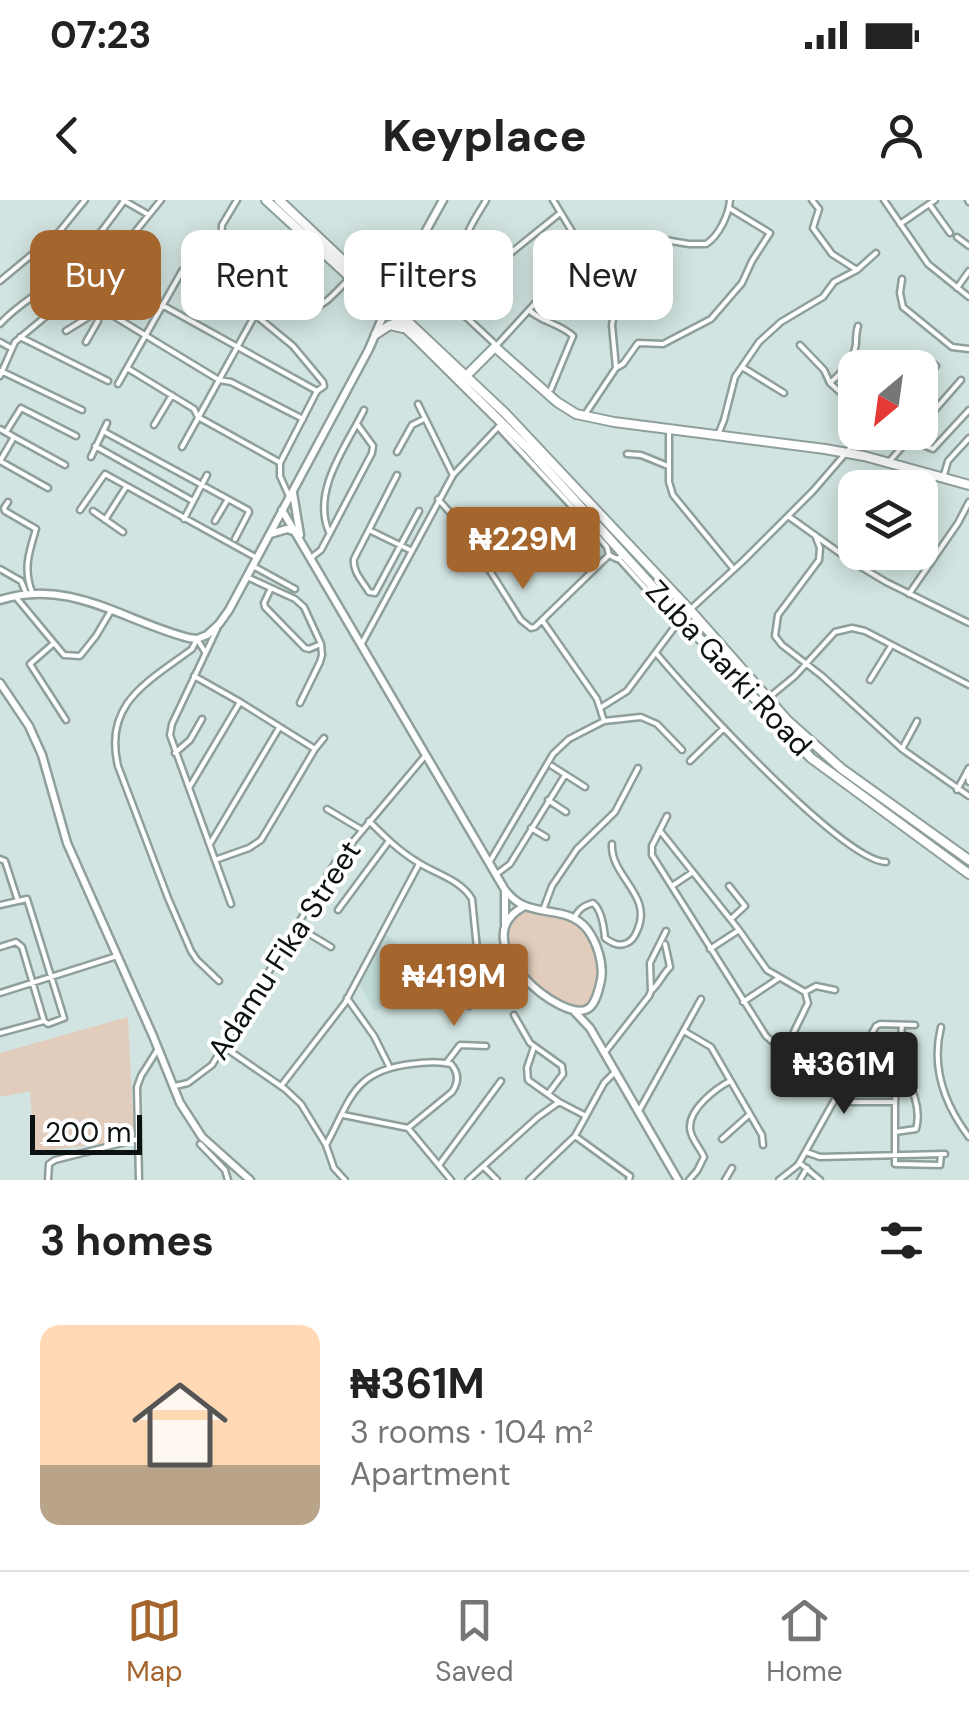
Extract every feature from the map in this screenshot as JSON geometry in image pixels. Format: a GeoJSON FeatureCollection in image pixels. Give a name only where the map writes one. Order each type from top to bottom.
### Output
{"type":"FeatureCollection","features":[{"type":"Feature","properties":{"kind":"main road"},"geometry":{"type":"LineString","coordinates":[[266,200],[344,272]]}},
{"type":"Feature","properties":{"kind":"main road"},"geometry":{"type":"LineString","coordinates":[[279,200],[344,264]]}},
{"type":"Feature","properties":{"kind":"main road","name":"Zuba Garki Road"},"geometry":{"type":"LineString","coordinates":[[400,320],[531,452],[621,557],[682,617],[811,758],[969,874]]}},
{"type":"Feature","properties":{"kind":"main road","name":"Zuba Garki Road"},"geometry":{"type":"LineString","coordinates":[[402,320],[538,447],[807,740],[969,860]]}},
{"type":"Feature","properties":{"kind":"main road"},"geometry":{"type":"LineString","coordinates":[[376,334],[390,325],[414,334]]}},
{"type":"Feature","properties":{"kind":"main road"},"geometry":{"type":"LineString","coordinates":[[466,376],[496,346],[557,402],[584,416],[846,452],[969,485]]}},
{"type":"Feature","properties":{"kind":"street"},"geometry":{"type":"LineString","coordinates":[[0,281],[59,232],[85,200]]}},
{"type":"Feature","properties":{"kind":"street"},"geometry":{"type":"LineString","coordinates":[[0,324],[77,260],[124,200],[149,215]]}},
{"type":"Feature","properties":{"kind":"street"},"geometry":{"type":"LineString","coordinates":[[137,230],[160,200]]}},
{"type":"Feature","properties":{"kind":"street"},"geometry":{"type":"LineString","coordinates":[[237,200],[222,225],[221,242],[292,302],[306,308],[320,305],[344,283]]}},
{"type":"Feature","properties":{"kind":"street"},"geometry":{"type":"LineString","coordinates":[[427,230],[444,200]]}},
{"type":"Feature","properties":{"kind":"street"},"geometry":{"type":"LineString","coordinates":[[470,230],[486,200]]}},
{"type":"Feature","properties":{"kind":"street"},"geometry":{"type":"LineString","coordinates":[[553,200],[571,230]]}},
{"type":"Feature","properties":{"kind":"street"},"geometry":{"type":"LineString","coordinates":[[673,241],[706,244],[715,236],[730,200]]}},
{"type":"Feature","properties":{"kind":"street"},"geometry":{"type":"LineString","coordinates":[[812,200],[818,209],[812,228],[824,246],[857,270]]}},
{"type":"Feature","properties":{"kind":"street"},"geometry":{"type":"LineString","coordinates":[[884,200],[928,264],[969,298]]}},
{"type":"Feature","properties":{"kind":"street"},"geometry":{"type":"LineString","coordinates":[[900,224],[932,202],[950,234]]}},
{"type":"Feature","properties":{"kind":"street"},"geometry":{"type":"LineString","coordinates":[[584,416],[616,368],[638,344],[663,344],[711,319],[742,284],[770,233],[729,208]]}},
{"type":"Feature","properties":{"kind":"street"},"geometry":{"type":"LineString","coordinates":[[513,250],[560,212]]}},
{"type":"Feature","properties":{"kind":"street"},"geometry":{"type":"LineString","coordinates":[[957,237],[969,246]]}},
{"type":"Feature","properties":{"kind":"street"},"geometry":{"type":"LineString","coordinates":[[718,435],[732,384],[759,342],[800,308],[823,297],[834,282],[857,270],[876,252]]}},
{"type":"Feature","properties":{"kind":"street"},"geometry":{"type":"LineString","coordinates":[[957,288],[969,271]]}},
{"type":"Feature","properties":{"kind":"street"},"geometry":{"type":"LineString","coordinates":[[118,384],[181,273]]}},
{"type":"Feature","properties":{"kind":"street"},"geometry":{"type":"LineString","coordinates":[[902,280],[903,307],[952,347],[969,350]]}},
{"type":"Feature","properties":{"kind":"street"},"geometry":{"type":"LineString","coordinates":[[162,305],[317,391]]}},
{"type":"Feature","properties":{"kind":"street"},"geometry":{"type":"LineString","coordinates":[[469,320],[496,346],[533,305]]}},
{"type":"Feature","properties":{"kind":"street"},"geometry":{"type":"LineString","coordinates":[[528,310],[574,336],[551,390]]}},
{"type":"Feature","properties":{"kind":"street"},"geometry":{"type":"LineString","coordinates":[[40,320],[10,350],[1,373],[82,410]]}},
{"type":"Feature","properties":{"kind":"street"},"geometry":{"type":"LineString","coordinates":[[66,332],[84,320]]}},
{"type":"Feature","properties":{"kind":"street"},"geometry":{"type":"LineString","coordinates":[[86,342],[98,320]]}},
{"type":"Feature","properties":{"kind":"street"},"geometry":{"type":"LineString","coordinates":[[121,320],[219,380],[231,382],[302,419]]}},
{"type":"Feature","properties":{"kind":"street"},"geometry":{"type":"LineString","coordinates":[[182,447],[252,320]]}},
{"type":"Feature","properties":{"kind":"street"},"geometry":{"type":"LineString","coordinates":[[261,320],[293,346],[324,386],[317,391],[280,463],[280,476],[289,496]]}},
{"type":"Feature","properties":{"kind":"street"},"geometry":{"type":"LineString","coordinates":[[231,904],[175,753],[170,735],[172,724],[219,624],[382,320]]}},
{"type":"Feature","properties":{"kind":"street"},"geometry":{"type":"LineString","coordinates":[[613,320],[616,368]]}},
{"type":"Feature","properties":{"kind":"street"},"geometry":{"type":"LineString","coordinates":[[830,382],[845,368],[856,344],[858,326]]}},
{"type":"Feature","properties":{"kind":"street"},"geometry":{"type":"LineString","coordinates":[[20,337],[108,381]]}},
{"type":"Feature","properties":{"kind":"street"},"geometry":{"type":"LineString","coordinates":[[0,344],[10,350]]}},
{"type":"Feature","properties":{"kind":"street"},"geometry":{"type":"LineString","coordinates":[[800,346],[838,390]]}},
{"type":"Feature","properties":{"kind":"street"},"geometry":{"type":"LineString","coordinates":[[742,367],[784,393]]}},
{"type":"Feature","properties":{"kind":"street"},"geometry":{"type":"LineString","coordinates":[[127,368],[194,409],[198,417],[280,463]]}},
{"type":"Feature","properties":{"kind":"street"},"geometry":{"type":"LineString","coordinates":[[938,407],[962,380]]}},
{"type":"Feature","properties":{"kind":"street"},"geometry":{"type":"LineString","coordinates":[[154,425],[172,395]]}},
{"type":"Feature","properties":{"kind":"street"},"geometry":{"type":"LineString","coordinates":[[418,404],[454,474]]}},
{"type":"Feature","properties":{"kind":"street"},"geometry":{"type":"LineString","coordinates":[[65,465],[3,431],[21,408],[76,436]]}},
{"type":"Feature","properties":{"kind":"street"},"geometry":{"type":"LineString","coordinates":[[329,532],[324,515],[325,496],[332,473],[364,410]]}},
{"type":"Feature","properties":{"kind":"street"},"geometry":{"type":"LineString","coordinates":[[938,444],[969,410]]}},
{"type":"Feature","properties":{"kind":"street"},"geometry":{"type":"LineString","coordinates":[[397,452],[412,425],[424,419]]}},
{"type":"Feature","properties":{"kind":"street"},"geometry":{"type":"LineString","coordinates":[[91,457],[107,423]]}},
{"type":"Feature","properties":{"kind":"street"},"geometry":{"type":"LineString","coordinates":[[311,558],[321,550],[373,450],[357,424]]}},
{"type":"Feature","properties":{"kind":"street"},"geometry":{"type":"LineString","coordinates":[[361,646],[454,474],[500,425],[607,546],[609,555],[621,557]]}},
{"type":"Feature","properties":{"kind":"street"},"geometry":{"type":"LineString","coordinates":[[668,429],[672,495],[734,569]]}},
{"type":"Feature","properties":{"kind":"street"},"geometry":{"type":"LineString","coordinates":[[103,431],[250,512],[235,539]]}},
{"type":"Feature","properties":{"kind":"street"},"geometry":{"type":"LineString","coordinates":[[14,437],[0,461],[48,488]]}},
{"type":"Feature","properties":{"kind":"street"},"geometry":{"type":"LineString","coordinates":[[944,478],[948,461],[969,438]]}},
{"type":"Feature","properties":{"kind":"street"},"geometry":{"type":"LineString","coordinates":[[96,446],[193,501]]}},
{"type":"Feature","properties":{"kind":"street"},"geometry":{"type":"LineString","coordinates":[[888,463],[900,450]]}},
{"type":"Feature","properties":{"kind":"street"},"geometry":{"type":"LineString","coordinates":[[600,708],[627,691],[682,617],[788,516],[846,452]]}},
{"type":"Feature","properties":{"kind":"street"},"geometry":{"type":"LineString","coordinates":[[627,454],[668,466]]}},
{"type":"Feature","properties":{"kind":"street"},"geometry":{"type":"LineString","coordinates":[[80,510],[104,474],[295,589]]}},
{"type":"Feature","properties":{"kind":"street"},"geometry":{"type":"LineString","coordinates":[[184,519],[207,475]]}},
{"type":"Feature","properties":{"kind":"street"},"geometry":{"type":"LineString","coordinates":[[397,475],[353,565],[368,592],[375,593],[419,510]]}},
{"type":"Feature","properties":{"kind":"street"},"geometry":{"type":"LineString","coordinates":[[105,520],[126,487]]}},
{"type":"Feature","properties":{"kind":"street"},"geometry":{"type":"LineString","coordinates":[[294,487],[301,542]]}},
{"type":"Feature","properties":{"kind":"street"},"geometry":{"type":"LineString","coordinates":[[216,520],[228,499]]}},
{"type":"Feature","properties":{"kind":"street"},"geometry":{"type":"LineString","coordinates":[[438,500],[461,525],[521,620],[531,628],[609,555]]}},
{"type":"Feature","properties":{"kind":"street"},"geometry":{"type":"LineString","coordinates":[[8,502],[5,512],[36,530],[27,563],[29,593]]}},
{"type":"Feature","properties":{"kind":"street"},"geometry":{"type":"LineString","coordinates":[[908,594],[969,502]]}},
{"type":"Feature","properties":{"kind":"street"},"geometry":{"type":"LineString","coordinates":[[282,510],[505,890],[524,906],[574,918],[590,934],[602,978],[591,1008],[590,1028]]}},
{"type":"Feature","properties":{"kind":"street"},"geometry":{"type":"LineString","coordinates":[[93,512],[122,532]]}},
{"type":"Feature","properties":{"kind":"street"},"geometry":{"type":"LineString","coordinates":[[788,516],[851,561],[908,594],[969,622]]}},
{"type":"Feature","properties":{"kind":"street"},"geometry":{"type":"LineString","coordinates":[[962,516],[968,519]]}},
{"type":"Feature","properties":{"kind":"street"},"geometry":{"type":"LineString","coordinates":[[269,535],[288,529],[296,532]]}},
{"type":"Feature","properties":{"kind":"street"},"geometry":{"type":"LineString","coordinates":[[370,530],[412,552]]}},
{"type":"Feature","properties":{"kind":"street"},"geometry":{"type":"LineString","coordinates":[[816,534],[819,560],[778,615],[775,636],[902,750],[969,796]]}},
{"type":"Feature","properties":{"kind":"street"},"geometry":{"type":"LineString","coordinates":[[0,569],[21,582],[29,593]]}},
{"type":"Feature","properties":{"kind":"street"},"geometry":{"type":"LineString","coordinates":[[247,577],[304,607],[320,644],[322,656],[300,704]]}},
{"type":"Feature","properties":{"kind":"street"},"geometry":{"type":"LineString","coordinates":[[271,588],[264,604],[270,613],[305,648],[320,644]]}},
{"type":"Feature","properties":{"kind":"street"},"geometry":{"type":"LineString","coordinates":[[0,600],[29,593],[78,600],[197,639],[219,624]]}},
{"type":"Feature","properties":{"kind":"street"},"geometry":{"type":"LineString","coordinates":[[15,596],[64,654],[73,657],[80,656],[112,608]]}},
{"type":"Feature","properties":{"kind":"street"},"geometry":{"type":"LineString","coordinates":[[542,620],[587,684],[604,722]]}},
{"type":"Feature","properties":{"kind":"street"},"geometry":{"type":"LineString","coordinates":[[767,698],[796,676],[843,628],[865,631],[969,684]]}},
{"type":"Feature","properties":{"kind":"street"},"geometry":{"type":"LineString","coordinates":[[197,639],[206,652]]}},
{"type":"Feature","properties":{"kind":"street"},"geometry":{"type":"LineString","coordinates":[[197,639],[192,649],[134,692],[120,716],[114,746],[125,784],[191,951],[219,980]]}},
{"type":"Feature","properties":{"kind":"street"},"geometry":{"type":"LineString","coordinates":[[54,643],[30,664],[66,720]]}},
{"type":"Feature","properties":{"kind":"street"},"geometry":{"type":"LineString","coordinates":[[870,680],[892,645]]}},
{"type":"Feature","properties":{"kind":"street"},"geometry":{"type":"LineString","coordinates":[[656,653],[766,771],[831,831],[878,862],[886,862]]}},
{"type":"Feature","properties":{"kind":"street"},"geometry":{"type":"LineString","coordinates":[[194,676],[315,749]]}},
{"type":"Feature","properties":{"kind":"street"},"geometry":{"type":"LineString","coordinates":[[0,683],[29,726],[42,755],[62,830],[173,1087],[194,1127],[244,1178]]}},
{"type":"Feature","properties":{"kind":"street"},"geometry":{"type":"LineString","coordinates":[[189,788],[240,702]]}},
{"type":"Feature","properties":{"kind":"street"},"geometry":{"type":"LineString","coordinates":[[489,863],[553,754],[569,739],[604,722],[641,716],[657,724],[682,750]]}},
{"type":"Feature","properties":{"kind":"street"},"geometry":{"type":"LineString","coordinates":[[175,753],[190,740],[202,719]]}},
{"type":"Feature","properties":{"kind":"street"},"geometry":{"type":"LineString","coordinates":[[902,750],[917,721]]}},
{"type":"Feature","properties":{"kind":"street"},"geometry":{"type":"LineString","coordinates":[[210,844],[280,726]]}},
{"type":"Feature","properties":{"kind":"street"},"geometry":{"type":"LineString","coordinates":[[690,761],[724,728]]}},
{"type":"Feature","properties":{"kind":"street"},"geometry":{"type":"LineString","coordinates":[[214,860],[261,840],[324,738]]}},
{"type":"Feature","properties":{"kind":"street","name":"Adamu Fika Street"},"geometry":{"type":"LineString","coordinates":[[173,1087],[208,1069],[335,863],[425,756]]}},
{"type":"Feature","properties":{"kind":"street"},"geometry":{"type":"LineString","coordinates":[[552,766],[585,787]]}},
{"type":"Feature","properties":{"kind":"street"},"geometry":{"type":"LineString","coordinates":[[544,910],[563,869],[583,840],[616,812],[638,768]]}},
{"type":"Feature","properties":{"kind":"street"},"geometry":{"type":"LineString","coordinates":[[957,790],[968,770]]}},
{"type":"Feature","properties":{"kind":"street"},"geometry":{"type":"LineString","coordinates":[[968,770],[969,782]]}},
{"type":"Feature","properties":{"kind":"street"},"geometry":{"type":"LineString","coordinates":[[496,874],[510,864],[566,775]]}},
{"type":"Feature","properties":{"kind":"street"},"geometry":{"type":"LineString","coordinates":[[548,800],[566,812]]}},
{"type":"Feature","properties":{"kind":"street"},"geometry":{"type":"LineString","coordinates":[[327,809],[362,830]]}},
{"type":"Feature","properties":{"kind":"street"},"geometry":{"type":"LineString","coordinates":[[667,816],[652,846],[652,855],[743,1002],[766,1036],[784,1052],[843,1086]]}},
{"type":"Feature","properties":{"kind":"street"},"geometry":{"type":"LineString","coordinates":[[369,821],[419,864],[456,884],[472,899],[479,969],[469,1006]]}},
{"type":"Feature","properties":{"kind":"street"},"geometry":{"type":"LineString","coordinates":[[531,828],[546,837]]}},
{"type":"Feature","properties":{"kind":"street"},"geometry":{"type":"LineString","coordinates":[[660,830],[767,970],[806,992]]}},
{"type":"Feature","properties":{"kind":"street"},"geometry":{"type":"LineString","coordinates":[[338,910],[389,841]]}},
{"type":"Feature","properties":{"kind":"street"},"geometry":{"type":"LineString","coordinates":[[574,918],[579,909],[592,903],[604,923],[605,938],[618,944],[626,944],[638,929],[641,908],[611,856],[612,844]]}},
{"type":"Feature","properties":{"kind":"street"},"geometry":{"type":"LineString","coordinates":[[0,860],[5,861],[18,900]]}},
{"type":"Feature","properties":{"kind":"street"},"geometry":{"type":"LineString","coordinates":[[281,1086],[347,998],[419,864]]}},
{"type":"Feature","properties":{"kind":"street"},"geometry":{"type":"LineString","coordinates":[[672,887],[693,872]]}},
{"type":"Feature","properties":{"kind":"street"},"geometry":{"type":"LineString","coordinates":[[729,886],[745,906],[731,919]]}},
{"type":"Feature","properties":{"kind":"street"},"geometry":{"type":"LineString","coordinates":[[505,890],[505,926]]}},
{"type":"Feature","properties":{"kind":"street"},"geometry":{"type":"LineString","coordinates":[[0,904],[28,899],[64,1018],[0,1033]]}},
{"type":"Feature","properties":{"kind":"street"},"geometry":{"type":"LineString","coordinates":[[524,906],[503,931],[518,973],[539,992],[573,1010],[590,1028],[678,1180]]}},
{"type":"Feature","properties":{"kind":"street"},"geometry":{"type":"LineString","coordinates":[[296,926],[330,947]]}},
{"type":"Feature","properties":{"kind":"street"},"geometry":{"type":"LineString","coordinates":[[710,950],[739,930]]}},
{"type":"Feature","properties":{"kind":"street"},"geometry":{"type":"LineString","coordinates":[[651,991],[650,963],[666,931]]}},
{"type":"Feature","properties":{"kind":"street"},"geometry":{"type":"LineString","coordinates":[[0,947],[20,944],[44,1021]]}},
{"type":"Feature","properties":{"kind":"street"},"geometry":{"type":"LineString","coordinates":[[604,1054],[670,966],[665,944]]}},
{"type":"Feature","properties":{"kind":"street"},"geometry":{"type":"LineString","coordinates":[[0,993],[118,956]]}},
{"type":"Feature","properties":{"kind":"street"},"geometry":{"type":"LineString","coordinates":[[743,1002],[779,978]]}},
{"type":"Feature","properties":{"kind":"street"},"geometry":{"type":"LineString","coordinates":[[806,992],[816,986],[835,990]]}},
{"type":"Feature","properties":{"kind":"street"},"geometry":{"type":"LineString","coordinates":[[784,1052],[808,1003],[806,992]]}},
{"type":"Feature","properties":{"kind":"street"},"geometry":{"type":"LineString","coordinates":[[347,998],[374,1036],[389,1066]]}},
{"type":"Feature","properties":{"kind":"street"},"geometry":{"type":"LineString","coordinates":[[636,1112],[701,998]]}},
{"type":"Feature","properties":{"kind":"street"},"geometry":{"type":"LineString","coordinates":[[573,1010],[591,1008]]}},
{"type":"Feature","properties":{"kind":"street"},"geometry":{"type":"LineString","coordinates":[[514,1015],[534,1047],[564,1070],[548,1094]]}},
{"type":"Feature","properties":{"kind":"street"},"geometry":{"type":"LineString","coordinates":[[806,1152],[820,1156],[895,1156],[943,1154],[940,1166],[896,1166],[895,1156],[895,1102],[896,1073],[902,1025]]}},
{"type":"Feature","properties":{"kind":"street"},"geometry":{"type":"LineString","coordinates":[[779,1180],[806,1152],[876,1026],[915,1026]]}},
{"type":"Feature","properties":{"kind":"street"},"geometry":{"type":"LineString","coordinates":[[941,1027],[936,1060],[942,1085],[969,1137]]}},
{"type":"Feature","properties":{"kind":"street"},"geometry":{"type":"LineString","coordinates":[[684,1030],[710,1047],[764,1144]]}},
{"type":"Feature","properties":{"kind":"street"},"geometry":{"type":"LineString","coordinates":[[447,1062],[460,1045],[486,1046]]}},
{"type":"Feature","properties":{"kind":"street"},"geometry":{"type":"LineString","coordinates":[[224,1047],[301,1104],[326,1145],[334,1168],[345,1180]]}},
{"type":"Feature","properties":{"kind":"street"},"geometry":{"type":"LineString","coordinates":[[534,1047],[526,1068],[528,1080],[586,1116]]}},
{"type":"Feature","properties":{"kind":"street"},"geometry":{"type":"LineString","coordinates":[[139,1180],[136,1088],[158,1050]]}},
{"type":"Feature","properties":{"kind":"street"},"geometry":{"type":"LineString","coordinates":[[326,1145],[351,1096],[372,1074],[389,1066],[447,1062],[455,1069],[456,1085],[452,1092],[408,1128]]}},
{"type":"Feature","properties":{"kind":"street"},"geometry":{"type":"LineString","coordinates":[[528,1180],[575,1136],[604,1083],[614,1073]]}},
{"type":"Feature","properties":{"kind":"street"},"geometry":{"type":"LineString","coordinates":[[895,1132],[916,1129],[918,1119],[909,1082],[896,1073]]}},
{"type":"Feature","properties":{"kind":"street"},"geometry":{"type":"LineString","coordinates":[[688,1180],[704,1158],[690,1124],[706,1096],[730,1080]]}},
{"type":"Feature","properties":{"kind":"street"},"geometry":{"type":"LineString","coordinates":[[439,1165],[501,1081]]}},
{"type":"Feature","properties":{"kind":"street"},"geometry":{"type":"LineString","coordinates":[[836,1098],[850,1102],[895,1102]]}},
{"type":"Feature","properties":{"kind":"street"},"geometry":{"type":"LineString","coordinates":[[468,1180],[559,1102]]}},
{"type":"Feature","properties":{"kind":"street"},"geometry":{"type":"LineString","coordinates":[[342,1114],[408,1128],[450,1180]]}},
{"type":"Feature","properties":{"kind":"street"},"geometry":{"type":"LineString","coordinates":[[722,1140],[750,1114]]}},
{"type":"Feature","properties":{"kind":"street"},"geometry":{"type":"LineString","coordinates":[[575,1136],[630,1176],[630,1180]]}},
{"type":"Feature","properties":{"kind":"street"},"geometry":{"type":"LineString","coordinates":[[48,1180],[50,1164],[56,1160],[138,1139]]}},
{"type":"Feature","properties":{"kind":"street"},"geometry":{"type":"LineString","coordinates":[[200,1144],[226,1170],[228,1180]]}},
{"type":"Feature","properties":{"kind":"street"},"geometry":{"type":"LineString","coordinates":[[799,1162],[820,1180]]}},
{"type":"Feature","properties":{"kind":"street"},"geometry":{"type":"LineString","coordinates":[[484,1168],[497,1180]]}},
{"type":"Feature","properties":{"kind":"street"},"geometry":{"type":"LineString","coordinates":[[725,1180],[732,1168]]}},
{"type":"Feature","properties":{"kind":"street"},"geometry":{"type":"LineString","coordinates":[[800,1180],[807,1168]]}},
{"type":"Feature","properties":{"kind":"shaded area"},"geometry":{"type":"Polygon","coordinates":[[[520,910],[561,916],[585,933],[599,970],[588,1007],[573,1009],[523,977],[510,955],[505,932],[520,910]]]}},
{"type":"Feature","properties":{"kind":"shaded area"},"geometry":{"type":"Polygon","coordinates":[[[385,934],[407,951],[426,989],[374,1011],[358,982],[385,934]]]}},
{"type":"Feature","properties":{"kind":"shaded area"},"geometry":{"type":"Polygon","coordinates":[[[128,1017],[134,1140],[34,1152],[30,1091],[0,1097],[0,1053],[128,1017]]]}}]}
